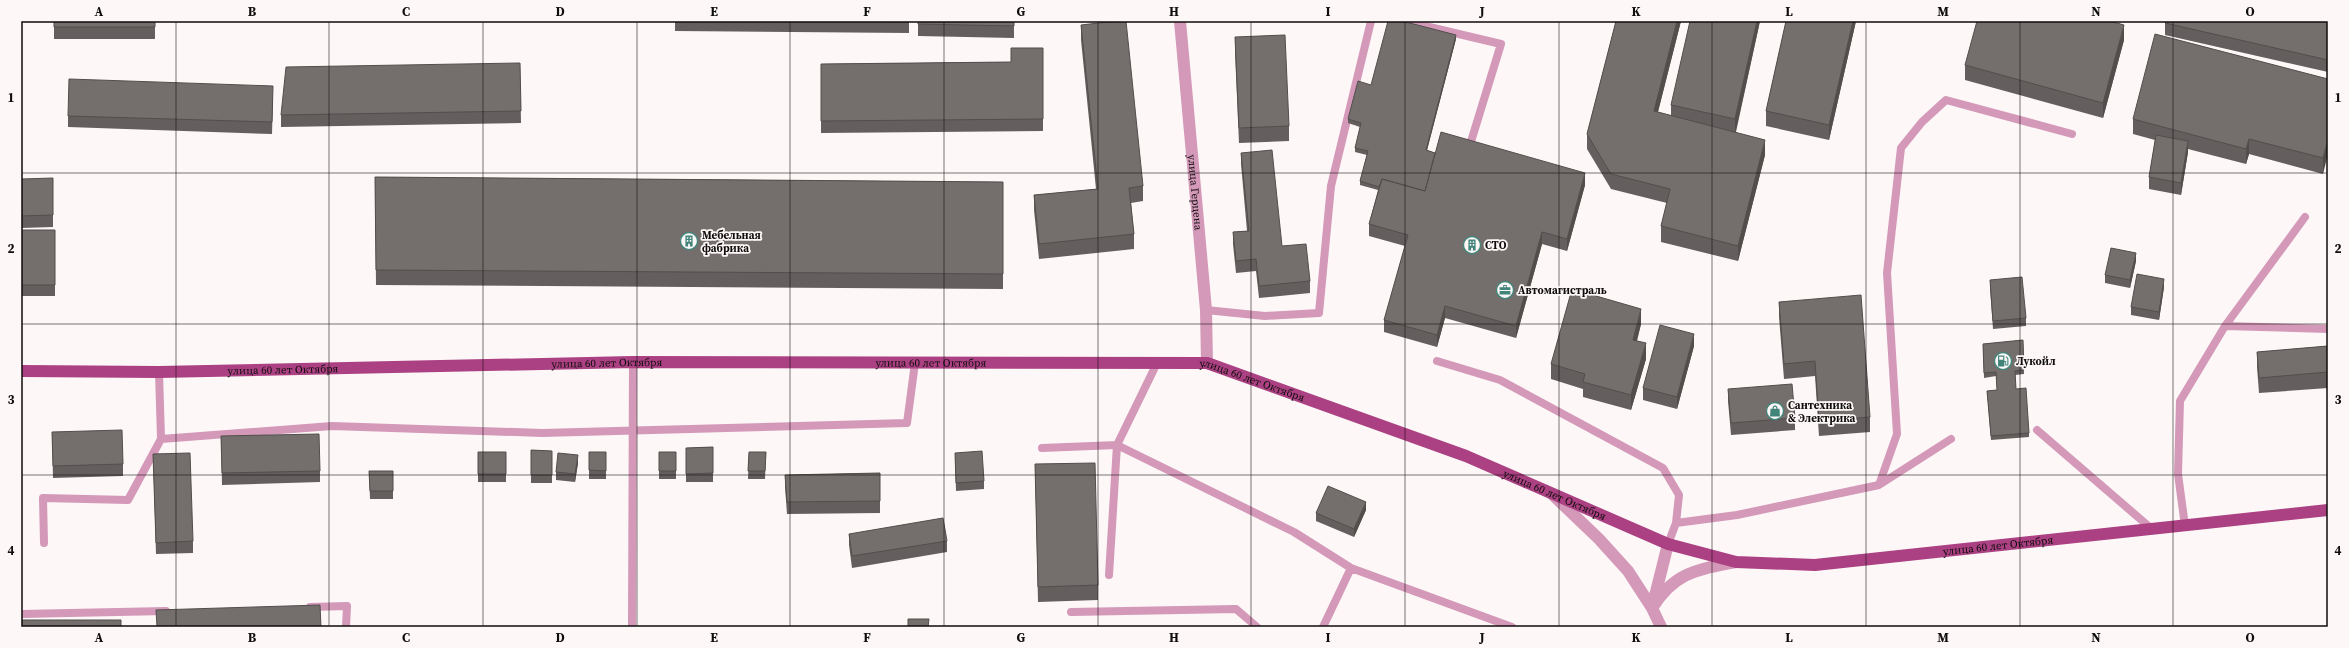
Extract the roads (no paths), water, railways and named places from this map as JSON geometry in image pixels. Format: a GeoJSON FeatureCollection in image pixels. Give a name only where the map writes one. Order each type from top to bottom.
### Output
{"type":"FeatureCollection","features":[{"type":"Feature","properties":{"kind":"main road","name":"улица 60 лет Октября"},"geometry":{"type":"LineString","coordinates":[[21,371],[159,372],[633,362],[1207,363],[1466,456],[1668,544],[1736,562],[1815,565],[2153,530],[2328,510]]}},
{"type":"Feature","properties":{"kind":"street","name":"улица Герцена"},"geometry":{"type":"LineString","coordinates":[[1180,21],[1206,310],[1207,363]]}},
{"type":"Feature","properties":{"kind":"street"},"geometry":{"type":"LineString","coordinates":[[1551,494],[1599,539],[1628,571],[1652,608],[1661,627]]}},
{"type":"Feature","properties":{"kind":"street"},"geometry":{"type":"LineString","coordinates":[[1652,608],[1668,544]]}},
{"type":"Feature","properties":{"kind":"street"},"geometry":{"type":"LineString","coordinates":[[1652,608],[1662,592],[1679,578],[1702,569],[1736,562]]}},
{"type":"Feature","properties":{"kind":"lane"},"geometry":{"type":"LineString","coordinates":[[1206,310],[1265,316],[1319,314],[1331,186],[1371,21]]}},
{"type":"Feature","properties":{"kind":"lane"},"geometry":{"type":"LineString","coordinates":[[1404,21],[1501,44],[1469,148]]}},
{"type":"Feature","properties":{"kind":"lane"},"geometry":{"type":"LineString","coordinates":[[1879,485],[1898,434],[1887,273],[1901,148],[1922,122],[1946,100],[2072,134]]}},
{"type":"Feature","properties":{"kind":"lane"},"geometry":{"type":"LineString","coordinates":[[2185,526],[2178,474],[2180,400],[2225,326],[2305,217]]}},
{"type":"Feature","properties":{"kind":"lane"},"geometry":{"type":"LineString","coordinates":[[2225,326],[2328,329]]}},
{"type":"Feature","properties":{"kind":"lane"},"geometry":{"type":"LineString","coordinates":[[1437,361],[1500,380],[1663,468],[1679,495],[1676,523],[1668,544]]}},
{"type":"Feature","properties":{"kind":"lane"},"geometry":{"type":"LineString","coordinates":[[632,627],[631,430],[633,362]]}},
{"type":"Feature","properties":{"kind":"lane"},"geometry":{"type":"LineString","coordinates":[[161,439],[332,426],[542,433],[907,423],[915,363]]}},
{"type":"Feature","properties":{"kind":"lane"},"geometry":{"type":"LineString","coordinates":[[1109,575],[1117,445],[1157,363]]}},
{"type":"Feature","properties":{"kind":"lane"},"geometry":{"type":"LineString","coordinates":[[44,543],[43,498],[128,500],[161,439],[159,372]]}},
{"type":"Feature","properties":{"kind":"lane"},"geometry":{"type":"LineString","coordinates":[[2037,430],[2153,530]]}},
{"type":"Feature","properties":{"kind":"lane"},"geometry":{"type":"LineString","coordinates":[[1676,523],[1737,515],[1879,485],[1951,439]]}},
{"type":"Feature","properties":{"kind":"lane"},"geometry":{"type":"LineString","coordinates":[[1042,448],[1117,445],[1294,532],[1351,568],[1512,627]]}},
{"type":"Feature","properties":{"kind":"lane"},"geometry":{"type":"LineString","coordinates":[[1323,627],[1351,568]]}},
{"type":"Feature","properties":{"kind":"lane"},"geometry":{"type":"LineString","coordinates":[[299,607],[347,606],[346,627]]}},
{"type":"Feature","properties":{"kind":"lane"},"geometry":{"type":"LineString","coordinates":[[1071,612],[1236,609],[1257,627]]}},
{"type":"Feature","properties":{"kind":"lane"},"geometry":{"type":"LineString","coordinates":[[21,614],[172,610]]}},
{"type":"Feature","properties":{"kind":"place","name":"Мебельная фабрика"},"geometry":{"type":"Point","coordinates":[689,241]}},
{"type":"Feature","properties":{"kind":"place","name":"СТО"},"geometry":{"type":"Point","coordinates":[1472,245]}},
{"type":"Feature","properties":{"kind":"place","name":"Автомагистраль"},"geometry":{"type":"Point","coordinates":[1505,290]}},
{"type":"Feature","properties":{"kind":"place","name":"Лукойл"},"geometry":{"type":"Point","coordinates":[2003,361]}},
{"type":"Feature","properties":{"kind":"place","name":"Сантехника & Электрика"},"geometry":{"type":"Point","coordinates":[1775,411]}}]}
